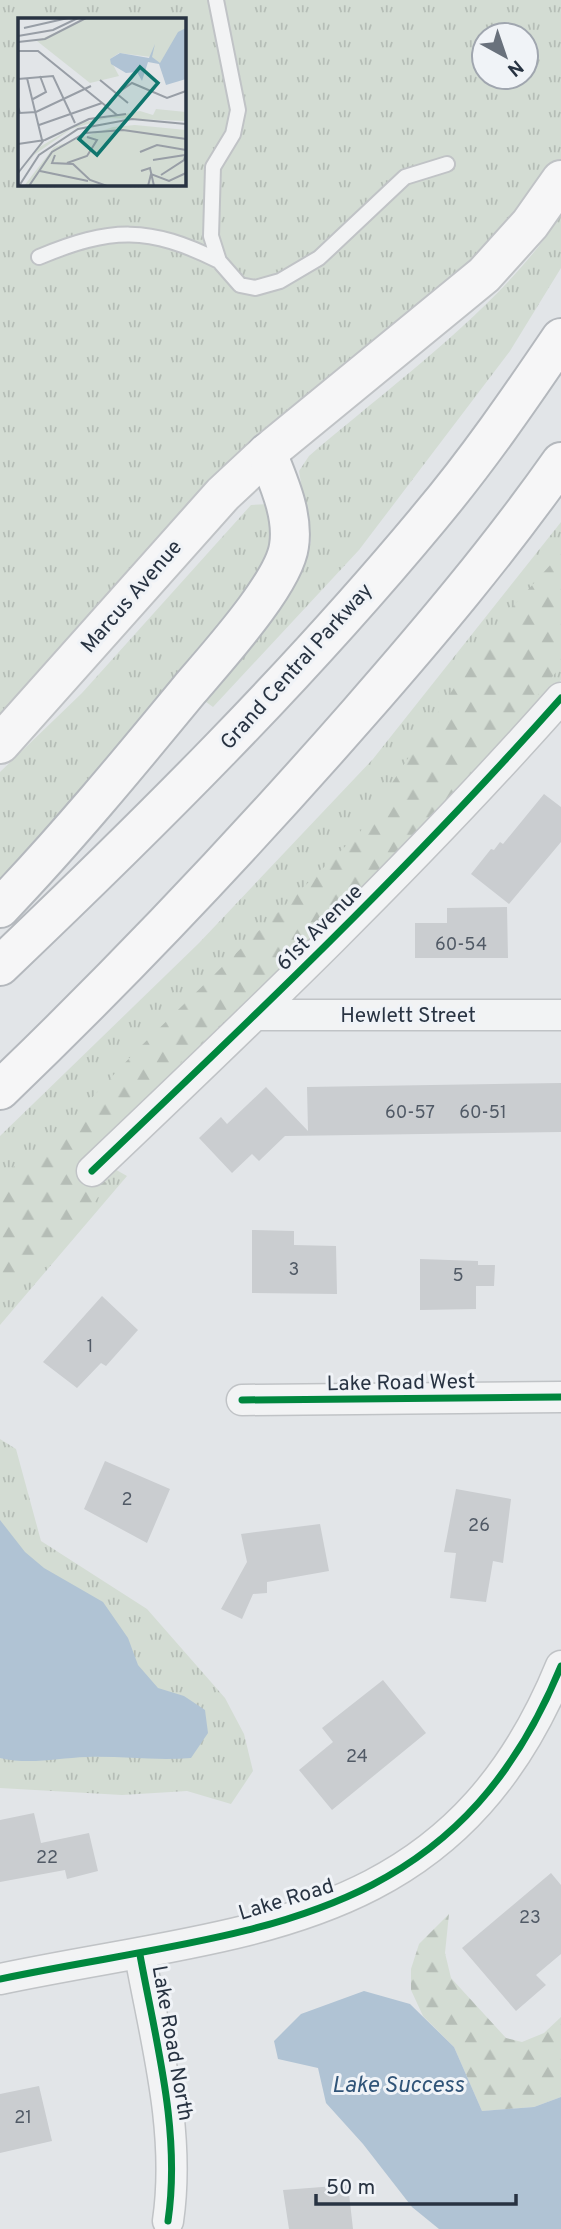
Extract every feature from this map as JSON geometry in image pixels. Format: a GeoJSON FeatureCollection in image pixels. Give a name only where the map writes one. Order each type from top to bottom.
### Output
{"type":"FeatureCollection","features":[{"type":"Feature","properties":{"kind":"main road","name":"Marcus Avenue"},"geometry":{"type":"LineString","coordinates":[[0,744],[197,521],[267,453],[484,275],[523,233],[561,180]]}},
{"type":"Feature","properties":{"kind":"main road","name":"Grand Central Parkway"},"geometry":{"type":"LineString","coordinates":[[0,966],[107,864],[271,698],[429,518],[496,433],[561,338]]}},
{"type":"Feature","properties":{"kind":"main road"},"geometry":{"type":"LineString","coordinates":[[0,908],[58,847],[243,626],[279,572],[289,546],[285,499],[267,453]]}},
{"type":"Feature","properties":{"kind":"main road"},"geometry":{"type":"LineString","coordinates":[[0,1090],[170,920],[297,784],[418,645],[561,462]]}},
{"type":"Feature","properties":{"kind":"street","name":"61st Avenue"},"geometry":{"type":"LineString","coordinates":[[92,1171],[255,1015],[474,795],[561,698]]}},
{"type":"Feature","properties":{"kind":"street","name":"Hewlett Street"},"geometry":{"type":"LineString","coordinates":[[255,1015],[561,1015]]}},
{"type":"Feature","properties":{"kind":"street","name":"Lake Road West"},"geometry":{"type":"LineString","coordinates":[[242,1400],[561,1397]]}},
{"type":"Feature","properties":{"kind":"street","name":"Lake Road"},"geometry":{"type":"LineString","coordinates":[[0,1979],[140,1955],[273,1924],[334,1905],[374,1885],[428,1850],[454,1829],[494,1786],[531,1731],[561,1666]]}},
{"type":"Feature","properties":{"kind":"street","name":"Lake Road North"},"geometry":{"type":"LineString","coordinates":[[140,1955],[170,2120],[173,2186],[169,2221]]}},
{"type":"Feature","properties":{"kind":"lane"},"geometry":{"type":"LineString","coordinates":[[216,0],[238,110],[233,134],[213,167],[211,236],[219,261]]}},
{"type":"Feature","properties":{"kind":"lane"},"geometry":{"type":"LineString","coordinates":[[39,257],[83,239],[146,233],[186,244],[219,261],[240,285],[255,288],[280,282],[319,258],[405,177],[447,164]]}},
{"type":"Feature","properties":{"kind":"green space"},"geometry":{"type":"Polygon","coordinates":[[[0,0],[561,0],[561,180],[267,453],[0,744],[0,0]]]}},
{"type":"Feature","properties":{"kind":"green space"},"geometry":{"type":"Polygon","coordinates":[[[561,215],[561,268],[510,351],[359,550],[213,707],[202,699],[293,585],[311,542],[299,471],[309,456],[477,313],[537,249],[561,215]]]}},
{"type":"Feature","properties":{"kind":"green space"},"geometry":{"type":"Polygon","coordinates":[[[270,504],[271,560],[145,730],[0,887],[0,772],[82,693],[251,505],[270,504]]]}},
{"type":"Feature","properties":{"kind":"green space"},"geometry":{"type":"Polygon","coordinates":[[[561,522],[561,680],[459,799],[97,1159],[127,1176],[0,1325],[0,1136],[199,943],[373,759],[561,522]]]}},
{"type":"Feature","properties":{"kind":"green space"},"geometry":{"type":"Polygon","coordinates":[[[561,553],[561,666],[475,773],[262,986],[80,1156],[81,1171],[100,1176],[107,1184],[94,1203],[0,1302],[0,1178],[72,1119],[137,1050],[360,832],[491,631],[561,553]]]}},
{"type":"Feature","properties":{"kind":"green space"},"geometry":{"type":"Polygon","coordinates":[[[0,1439],[16,1449],[41,1541],[147,1609],[225,1698],[244,1734],[253,1771],[231,1804],[187,1791],[122,1795],[0,1788],[0,1439]]]}},
{"type":"Feature","properties":{"kind":"green space"},"geometry":{"type":"Polygon","coordinates":[[[449,1914],[445,1953],[451,1978],[506,2038],[522,2042],[544,2033],[561,2017],[561,2097],[534,2107],[482,2111],[454,2047],[423,2016],[411,1990],[411,1969],[419,1944],[449,1914]]]}},
{"type":"Feature","properties":{"kind":"water"},"geometry":{"type":"Polygon","coordinates":[[[0,1520],[25,1552],[44,1568],[103,1602],[128,1638],[138,1665],[158,1688],[184,1696],[205,1710],[208,1733],[191,1758],[87,1757],[33,1761],[0,1758],[0,1520]]]}},
{"type":"Feature","properties":{"kind":"water","name":"Lake Success"},"geometry":{"type":"Polygon","coordinates":[[[364,1991],[410,2004],[454,2047],[482,2111],[534,2107],[561,2097],[561,2229],[439,2229],[412,2207],[363,2144],[326,2103],[318,2068],[278,2059],[274,2041],[301,2014],[364,1991]]]}},
{"type":"Feature","properties":{"kind":"building"},"geometry":{"type":"Polygon","coordinates":[[[544,794],[561,807],[561,842],[509,904],[471,874],[491,849],[494,850],[500,842],[503,844],[544,794]]]}},
{"type":"Feature","properties":{"kind":"building"},"geometry":{"type":"Polygon","coordinates":[[[507,907],[508,958],[415,958],[415,923],[447,923],[447,908],[507,907]]]}},
{"type":"Feature","properties":{"kind":"building"},"geometry":{"type":"Polygon","coordinates":[[[561,1083],[561,1132],[285,1136],[259,1161],[252,1154],[232,1173],[199,1138],[221,1117],[227,1124],[266,1087],[308,1131],[307,1087],[561,1083]]]}},
{"type":"Feature","properties":{"kind":"building"},"geometry":{"type":"Polygon","coordinates":[[[252,1230],[294,1231],[294,1245],[336,1246],[337,1294],[252,1293],[252,1230]]]}},
{"type":"Feature","properties":{"kind":"building"},"geometry":{"type":"Polygon","coordinates":[[[420,1259],[478,1261],[478,1265],[495,1265],[494,1286],[476,1286],[476,1309],[420,1310],[420,1259]]]}},
{"type":"Feature","properties":{"kind":"building"},"geometry":{"type":"Polygon","coordinates":[[[102,1296],[138,1330],[106,1366],[101,1363],[77,1388],[43,1362],[102,1296]]]}},
{"type":"Feature","properties":{"kind":"building"},"geometry":{"type":"Polygon","coordinates":[[[105,1461],[170,1489],[147,1543],[84,1509],[105,1461]]]}},
{"type":"Feature","properties":{"kind":"building"},"geometry":{"type":"Polygon","coordinates":[[[456,1489],[511,1499],[503,1563],[493,1561],[486,1602],[450,1598],[456,1553],[444,1552],[456,1489]]]}},
{"type":"Feature","properties":{"kind":"building"},"geometry":{"type":"Polygon","coordinates":[[[320,1524],[329,1571],[267,1582],[267,1593],[253,1594],[242,1619],[221,1609],[247,1562],[241,1534],[320,1524]]]}},
{"type":"Feature","properties":{"kind":"building"},"geometry":{"type":"Polygon","coordinates":[[[383,1680],[426,1733],[332,1810],[299,1770],[333,1742],[322,1728],[383,1680]]]}},
{"type":"Feature","properties":{"kind":"building"},"geometry":{"type":"Polygon","coordinates":[[[34,1813],[41,1843],[89,1833],[98,1871],[67,1879],[65,1870],[0,1882],[0,1820],[34,1813]]]}},
{"type":"Feature","properties":{"kind":"building"},"geometry":{"type":"Polygon","coordinates":[[[551,1873],[561,1885],[561,1954],[536,1975],[546,1985],[516,2011],[462,1948],[551,1873]]]}},
{"type":"Feature","properties":{"kind":"building"},"geometry":{"type":"Polygon","coordinates":[[[39,2086],[52,2141],[0,2153],[0,2094],[39,2086]]]}},
{"type":"Feature","properties":{"kind":"building"},"geometry":{"type":"Polygon","coordinates":[[[348,2185],[353,2229],[289,2229],[283,2190],[348,2185]]]}},
{"type":"Feature","properties":{"kind":"cycle path"},"geometry":{"type":"LineString","coordinates":[[92,1171],[390,881],[561,698]]}},
{"type":"Feature","properties":{"kind":"cycle path"},"geometry":{"type":"LineString","coordinates":[[242,1400],[561,1397]]}},
{"type":"Feature","properties":{"kind":"cycle path"},"geometry":{"type":"LineString","coordinates":[[0,1979],[256,1928],[331,1904],[400,1869],[462,1820],[516,1754],[561,1666]]}},
{"type":"Feature","properties":{"kind":"cycle path"},"geometry":{"type":"LineString","coordinates":[[140,1955],[169,2121],[171,2188],[168,2221]]}}]}
